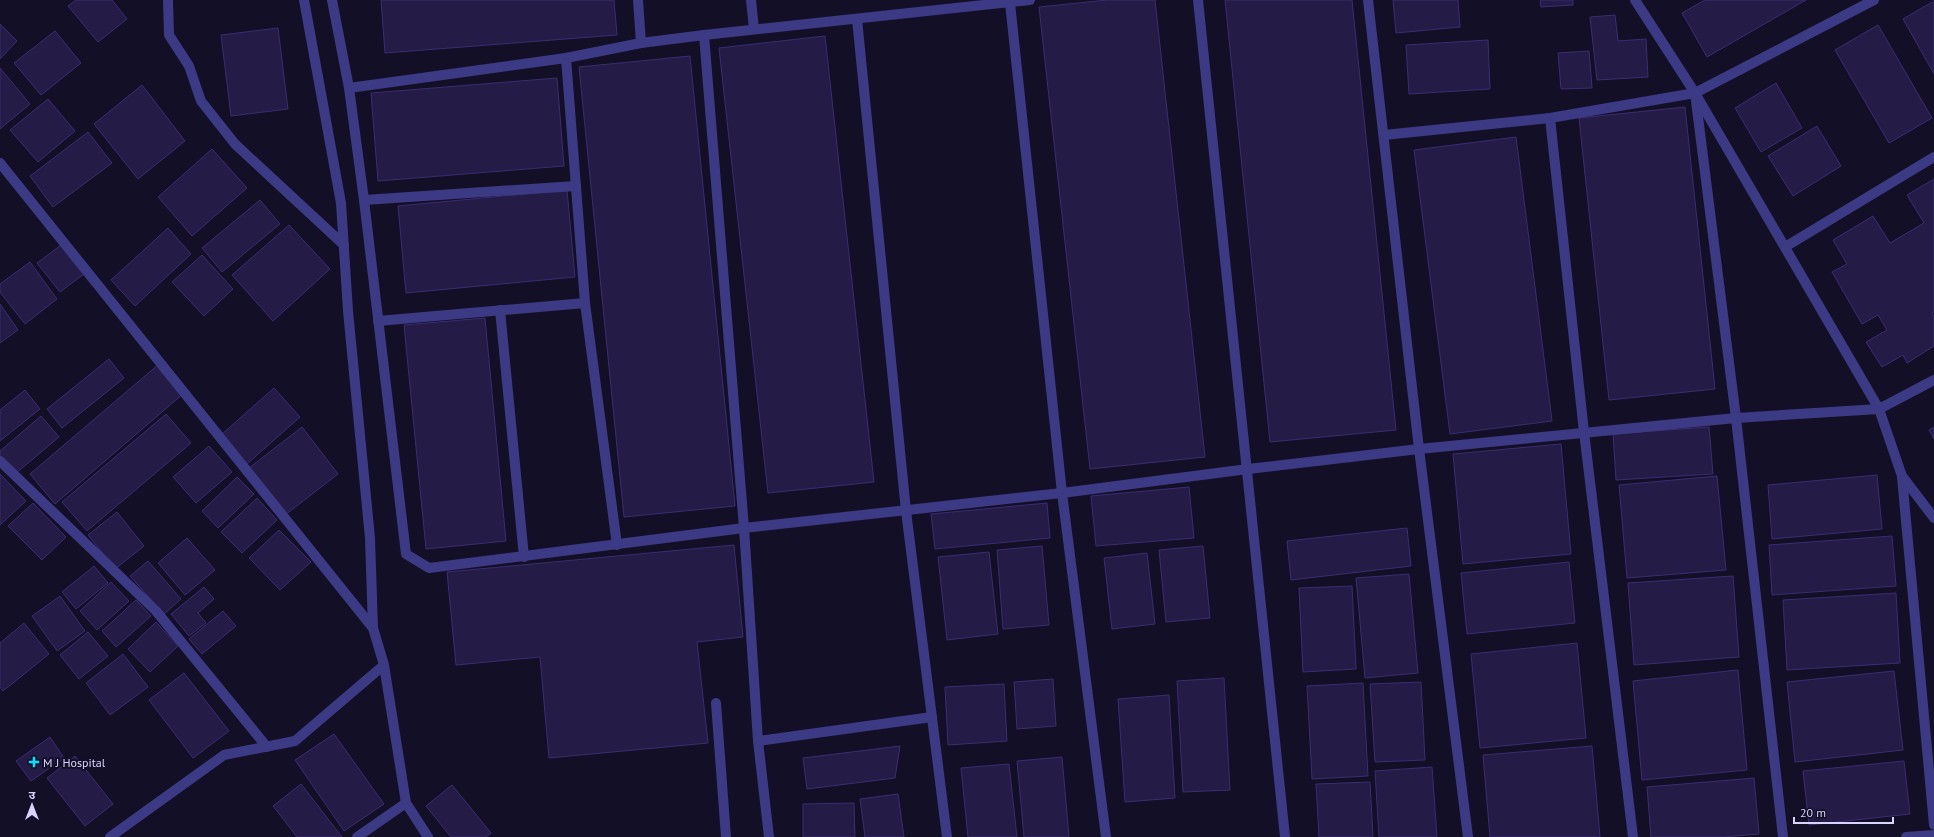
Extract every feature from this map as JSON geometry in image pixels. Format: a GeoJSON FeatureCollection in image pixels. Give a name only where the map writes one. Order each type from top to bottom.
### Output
{"type":"FeatureCollection","features":[{"type":"Feature","properties":{"kind":"street"},"geometry":{"type":"LineString","coordinates":[[168,0],[169,35],[190,66],[201,101],[235,144],[344,246]]}},
{"type":"Feature","properties":{"kind":"street"},"geometry":{"type":"LineString","coordinates":[[304,0],[341,203],[348,311],[370,538],[373,628],[384,665],[406,803],[428,837]]}},
{"type":"Feature","properties":{"kind":"street"},"geometry":{"type":"LineString","coordinates":[[332,0],[349,88],[364,200],[406,554],[429,568],[744,528],[1062,493],[1419,449],[1736,418],[1879,409],[1934,380]]}},
{"type":"Feature","properties":{"kind":"street"},"geometry":{"type":"LineString","coordinates":[[638,0],[641,43]]}},
{"type":"Feature","properties":{"kind":"street"},"geometry":{"type":"LineString","coordinates":[[751,0],[754,29]]}},
{"type":"Feature","properties":{"kind":"street"},"geometry":{"type":"LineString","coordinates":[[349,88],[566,58],[641,43],[754,29],[1030,0]]}},
{"type":"Feature","properties":{"kind":"street"},"geometry":{"type":"LineString","coordinates":[[1198,0],[1248,469],[1285,837]]}},
{"type":"Feature","properties":{"kind":"street"},"geometry":{"type":"LineString","coordinates":[[1368,0],[1419,449],[1468,837]]}},
{"type":"Feature","properties":{"kind":"street"},"geometry":{"type":"LineString","coordinates":[[1635,0],[1695,93],[1879,409],[1902,476],[1934,825]]}},
{"type":"Feature","properties":{"kind":"street"},"geometry":{"type":"LineString","coordinates":[[1384,135],[1550,118],[1695,93],[1874,0]]}},
{"type":"Feature","properties":{"kind":"street"},"geometry":{"type":"LineString","coordinates":[[1010,2],[1062,493],[1106,837]]}},
{"type":"Feature","properties":{"kind":"street"},"geometry":{"type":"LineString","coordinates":[[857,19],[906,511],[947,837]]}},
{"type":"Feature","properties":{"kind":"street"},"geometry":{"type":"LineString","coordinates":[[704,35],[744,528],[758,741],[768,837]]}},
{"type":"Feature","properties":{"kind":"street"},"geometry":{"type":"LineString","coordinates":[[566,58],[585,303],[617,545]]}},
{"type":"Feature","properties":{"kind":"street"},"geometry":{"type":"LineString","coordinates":[[1695,93],[1736,418],[1783,837]]}},
{"type":"Feature","properties":{"kind":"street"},"geometry":{"type":"LineString","coordinates":[[1550,118],[1584,432],[1633,837]]}},
{"type":"Feature","properties":{"kind":"street"},"geometry":{"type":"LineString","coordinates":[[1785,246],[1934,157]]}},
{"type":"Feature","properties":{"kind":"street"},"geometry":{"type":"LineString","coordinates":[[0,163],[373,628]]}},
{"type":"Feature","properties":{"kind":"street"},"geometry":{"type":"LineString","coordinates":[[364,200],[576,186]]}},
{"type":"Feature","properties":{"kind":"street"},"geometry":{"type":"LineString","coordinates":[[378,321],[585,303]]}},
{"type":"Feature","properties":{"kind":"street"},"geometry":{"type":"LineString","coordinates":[[500,310],[524,557]]}},
{"type":"Feature","properties":{"kind":"street"},"geometry":{"type":"LineString","coordinates":[[0,461],[156,611],[267,747]]}},
{"type":"Feature","properties":{"kind":"street"},"geometry":{"type":"LineString","coordinates":[[1902,476],[1934,518]]}},
{"type":"Feature","properties":{"kind":"street"},"geometry":{"type":"LineString","coordinates":[[110,837],[224,755],[295,741],[384,665]]}},
{"type":"Feature","properties":{"kind":"street"},"geometry":{"type":"LineString","coordinates":[[716,704],[726,837]]}},
{"type":"Feature","properties":{"kind":"street"},"geometry":{"type":"LineString","coordinates":[[758,741],[932,717]]}},
{"type":"Feature","properties":{"kind":"street"},"geometry":{"type":"LineString","coordinates":[[356,837],[406,803]]}},
{"type":"Feature","properties":{"kind":"street"},"geometry":{"type":"LineString","coordinates":[[1906,837],[1934,835]]}},
{"type":"Feature","properties":{"kind":"building"},"geometry":{"type":"Polygon","coordinates":[[[76,0],[112,0],[127,19],[98,42],[68,6],[76,0]]]}},
{"type":"Feature","properties":{"kind":"building"},"geometry":{"type":"Polygon","coordinates":[[[381,0],[614,0],[617,35],[385,53],[381,0]]]}},
{"type":"Feature","properties":{"kind":"building"},"geometry":{"type":"Polygon","coordinates":[[[1107,0],[1155,0],[1205,457],[1090,469],[1039,7],[1107,0]]]}},
{"type":"Feature","properties":{"kind":"building"},"geometry":{"type":"Polygon","coordinates":[[[1225,0],[1352,0],[1396,430],[1270,442],[1225,0]]]}},
{"type":"Feature","properties":{"kind":"building"},"geometry":{"type":"Polygon","coordinates":[[[1393,0],[1458,0],[1460,27],[1396,33],[1393,0]]]}},
{"type":"Feature","properties":{"kind":"building"},"geometry":{"type":"Polygon","coordinates":[[[1540,0],[1573,0],[1573,5],[1541,7],[1540,0]]]}},
{"type":"Feature","properties":{"kind":"building"},"geometry":{"type":"Polygon","coordinates":[[[1705,0],[1806,0],[1707,57],[1682,13],[1705,0]]]}},
{"type":"Feature","properties":{"kind":"building"},"geometry":{"type":"Polygon","coordinates":[[[1934,1],[1934,74],[1903,19],[1934,1]]]}},
{"type":"Feature","properties":{"kind":"building"},"geometry":{"type":"Polygon","coordinates":[[[1615,15],[1618,41],[1646,39],[1648,77],[1597,80],[1590,17],[1615,15]]]}},
{"type":"Feature","properties":{"kind":"building"},"geometry":{"type":"Polygon","coordinates":[[[0,24],[17,41],[0,59],[0,24]]]}},
{"type":"Feature","properties":{"kind":"building"},"geometry":{"type":"Polygon","coordinates":[[[1878,25],[1932,118],[1889,143],[1835,50],[1878,25]]]}},
{"type":"Feature","properties":{"kind":"building"},"geometry":{"type":"Polygon","coordinates":[[[278,28],[288,109],[231,116],[221,35],[278,28]]]}},
{"type":"Feature","properties":{"kind":"building"},"geometry":{"type":"Polygon","coordinates":[[[55,31],[81,63],[41,95],[14,63],[55,31]]]}},
{"type":"Feature","properties":{"kind":"building"},"geometry":{"type":"Polygon","coordinates":[[[825,36],[874,482],[768,493],[719,48],[825,36]]]}},
{"type":"Feature","properties":{"kind":"building"},"geometry":{"type":"Polygon","coordinates":[[[1488,40],[1490,89],[1409,94],[1406,45],[1488,40]]]}},
{"type":"Feature","properties":{"kind":"building"},"geometry":{"type":"Polygon","coordinates":[[[1589,51],[1592,88],[1561,89],[1558,53],[1589,51]]]}},
{"type":"Feature","properties":{"kind":"building"},"geometry":{"type":"Polygon","coordinates":[[[690,56],[735,506],[624,517],[579,67],[690,56]]]}},
{"type":"Feature","properties":{"kind":"building"},"geometry":{"type":"Polygon","coordinates":[[[0,68],[30,104],[0,129],[0,68]]]}},
{"type":"Feature","properties":{"kind":"building"},"geometry":{"type":"Polygon","coordinates":[[[557,78],[564,166],[378,181],[371,93],[557,78]]]}},
{"type":"Feature","properties":{"kind":"building"},"geometry":{"type":"Polygon","coordinates":[[[1776,83],[1802,128],[1761,152],[1735,108],[1776,83]]]}},
{"type":"Feature","properties":{"kind":"building"},"geometry":{"type":"Polygon","coordinates":[[[142,85],[185,141],[138,179],[94,124],[142,85]]]}},
{"type":"Feature","properties":{"kind":"building"},"geometry":{"type":"Polygon","coordinates":[[[48,99],[75,131],[38,162],[10,130],[48,99]]]}},
{"type":"Feature","properties":{"kind":"building"},"geometry":{"type":"Polygon","coordinates":[[[1685,107],[1715,389],[1609,400],[1579,118],[1685,107]]]}},
{"type":"Feature","properties":{"kind":"building"},"geometry":{"type":"Polygon","coordinates":[[[1817,126],[1841,166],[1793,196],[1768,156],[1817,126]]]}},
{"type":"Feature","properties":{"kind":"building"},"geometry":{"type":"Polygon","coordinates":[[[88,132],[112,163],[53,207],[30,176],[88,132]]]}},
{"type":"Feature","properties":{"kind":"building"},"geometry":{"type":"Polygon","coordinates":[[[1516,137],[1552,421],[1450,434],[1414,150],[1516,137]]]}},
{"type":"Feature","properties":{"kind":"building"},"geometry":{"type":"Polygon","coordinates":[[[212,149],[247,188],[192,236],[158,197],[212,149]]]}},
{"type":"Feature","properties":{"kind":"building"},"geometry":{"type":"Polygon","coordinates":[[[1934,179],[1934,312],[1932,313],[1934,316],[1934,346],[1907,363],[1903,355],[1882,367],[1866,342],[1887,330],[1878,315],[1862,324],[1832,272],[1847,264],[1833,240],[1873,216],[1890,243],[1924,223],[1907,195],[1934,179]]]}},
{"type":"Feature","properties":{"kind":"building"},"geometry":{"type":"Polygon","coordinates":[[[567,190],[575,277],[406,293],[398,206],[567,190]]]}},
{"type":"Feature","properties":{"kind":"building"},"geometry":{"type":"Polygon","coordinates":[[[260,200],[280,224],[222,272],[202,248],[260,200]]]}},
{"type":"Feature","properties":{"kind":"building"},"geometry":{"type":"Polygon","coordinates":[[[289,225],[330,269],[273,321],[232,275],[289,225]]]}},
{"type":"Feature","properties":{"kind":"building"},"geometry":{"type":"Polygon","coordinates":[[[168,228],[191,254],[135,306],[111,280],[168,228]]]}},
{"type":"Feature","properties":{"kind":"building"},"geometry":{"type":"Polygon","coordinates":[[[61,245],[84,274],[60,292],[37,263],[61,245]]]}},
{"type":"Feature","properties":{"kind":"building"},"geometry":{"type":"Polygon","coordinates":[[[202,255],[233,289],[204,316],[172,282],[202,255]]]}},
{"type":"Feature","properties":{"kind":"building"},"geometry":{"type":"Polygon","coordinates":[[[30,262],[57,299],[25,324],[0,292],[0,284],[30,262]]]}},
{"type":"Feature","properties":{"kind":"building"},"geometry":{"type":"Polygon","coordinates":[[[0,304],[18,330],[0,343],[0,304]]]}},
{"type":"Feature","properties":{"kind":"building"},"geometry":{"type":"Polygon","coordinates":[[[485,318],[506,541],[426,549],[404,325],[485,318]]]}},
{"type":"Feature","properties":{"kind":"building"},"geometry":{"type":"Polygon","coordinates":[[[109,359],[124,378],[62,428],[47,409],[109,359]]]}},
{"type":"Feature","properties":{"kind":"building"},"geometry":{"type":"Polygon","coordinates":[[[159,364],[184,393],[55,504],[30,474],[159,364]]]}},
{"type":"Feature","properties":{"kind":"building"},"geometry":{"type":"Polygon","coordinates":[[[274,388],[300,417],[247,464],[221,435],[274,388]]]}},
{"type":"Feature","properties":{"kind":"building"},"geometry":{"type":"Polygon","coordinates":[[[25,390],[40,409],[0,441],[0,410],[25,390]]]}},
{"type":"Feature","properties":{"kind":"building"},"geometry":{"type":"Polygon","coordinates":[[[166,414],[191,443],[87,531],[62,502],[166,414]]]}},
{"type":"Feature","properties":{"kind":"building"},"geometry":{"type":"Polygon","coordinates":[[[41,416],[59,437],[15,474],[0,456],[0,451],[41,416]]]}},
{"type":"Feature","properties":{"kind":"building"},"geometry":{"type":"Polygon","coordinates":[[[302,427],[338,474],[285,515],[249,468],[302,427]]]}},
{"type":"Feature","properties":{"kind":"building"},"geometry":{"type":"Polygon","coordinates":[[[1709,427],[1713,474],[1616,480],[1613,434],[1709,427]]]}},
{"type":"Feature","properties":{"kind":"building"},"geometry":{"type":"Polygon","coordinates":[[[1934,427],[1934,439],[1929,430],[1934,427]]]}},
{"type":"Feature","properties":{"kind":"building"},"geometry":{"type":"Polygon","coordinates":[[[1561,444],[1571,554],[1463,564],[1453,454],[1561,444]]]}},
{"type":"Feature","properties":{"kind":"building"},"geometry":{"type":"Polygon","coordinates":[[[209,446],[232,472],[196,503],[173,477],[209,446]]]}},
{"type":"Feature","properties":{"kind":"building"},"geometry":{"type":"Polygon","coordinates":[[[0,474],[26,501],[0,525],[0,474]]]}},
{"type":"Feature","properties":{"kind":"building"},"geometry":{"type":"Polygon","coordinates":[[[1877,475],[1882,529],[1772,539],[1768,485],[1877,475]]]}},
{"type":"Feature","properties":{"kind":"building"},"geometry":{"type":"Polygon","coordinates":[[[1717,476],[1726,570],[1627,578],[1619,485],[1717,476]]]}},
{"type":"Feature","properties":{"kind":"building"},"geometry":{"type":"Polygon","coordinates":[[[237,477],[254,494],[218,528],[202,511],[237,477]]]}},
{"type":"Feature","properties":{"kind":"building"},"geometry":{"type":"Polygon","coordinates":[[[1189,487],[1194,538],[1096,546],[1091,496],[1189,487]]]}},
{"type":"Feature","properties":{"kind":"building"},"geometry":{"type":"Polygon","coordinates":[[[257,498],[277,520],[242,553],[221,532],[257,498]]]}},
{"type":"Feature","properties":{"kind":"building"},"geometry":{"type":"Polygon","coordinates":[[[33,503],[66,537],[42,560],[8,526],[33,503]]]}},
{"type":"Feature","properties":{"kind":"building"},"geometry":{"type":"Polygon","coordinates":[[[1047,503],[1050,538],[935,549],[931,514],[1047,503]]]}},
{"type":"Feature","properties":{"kind":"building"},"geometry":{"type":"Polygon","coordinates":[[[117,512],[144,546],[115,569],[88,535],[117,512]]]}},
{"type":"Feature","properties":{"kind":"building"},"geometry":{"type":"Polygon","coordinates":[[[1407,528],[1411,566],[1291,580],[1287,541],[1407,528]]]}},
{"type":"Feature","properties":{"kind":"building"},"geometry":{"type":"Polygon","coordinates":[[[279,530],[311,562],[280,590],[249,558],[279,530]]]}},
{"type":"Feature","properties":{"kind":"building"},"geometry":{"type":"Polygon","coordinates":[[[1892,536],[1896,586],[1772,595],[1769,545],[1892,536]]]}},
{"type":"Feature","properties":{"kind":"building"},"geometry":{"type":"Polygon","coordinates":[[[187,538],[215,570],[185,595],[158,563],[187,538]]]}},
{"type":"Feature","properties":{"kind":"building"},"geometry":{"type":"Polygon","coordinates":[[[734,545],[743,637],[697,642],[708,743],[549,758],[540,657],[456,665],[447,572],[734,545]]]}},
{"type":"Feature","properties":{"kind":"building"},"geometry":{"type":"Polygon","coordinates":[[[1042,546],[1049,625],[1003,629],[997,550],[1042,546]]]}},
{"type":"Feature","properties":{"kind":"building"},"geometry":{"type":"Polygon","coordinates":[[[1203,546],[1210,618],[1166,622],[1159,550],[1203,546]]]}},
{"type":"Feature","properties":{"kind":"building"},"geometry":{"type":"Polygon","coordinates":[[[989,552],[998,634],[947,640],[938,557],[989,552]]]}},
{"type":"Feature","properties":{"kind":"building"},"geometry":{"type":"Polygon","coordinates":[[[1147,553],[1155,624],[1112,629],[1104,558],[1147,553]]]}},
{"type":"Feature","properties":{"kind":"building"},"geometry":{"type":"Polygon","coordinates":[[[148,561],[181,599],[164,614],[130,576],[148,561]]]}},
{"type":"Feature","properties":{"kind":"building"},"geometry":{"type":"Polygon","coordinates":[[[1569,562],[1575,623],[1467,634],[1461,573],[1569,562]]]}},
{"type":"Feature","properties":{"kind":"building"},"geometry":{"type":"Polygon","coordinates":[[[94,566],[108,583],[76,609],[62,592],[94,566]]]}},
{"type":"Feature","properties":{"kind":"building"},"geometry":{"type":"Polygon","coordinates":[[[1409,574],[1418,673],[1365,678],[1356,578],[1409,574]]]}},
{"type":"Feature","properties":{"kind":"building"},"geometry":{"type":"Polygon","coordinates":[[[1733,576],[1739,657],[1634,665],[1628,583],[1733,576]]]}},
{"type":"Feature","properties":{"kind":"building"},"geometry":{"type":"Polygon","coordinates":[[[111,582],[129,601],[97,630],[80,611],[111,582]]]}},
{"type":"Feature","properties":{"kind":"building"},"geometry":{"type":"Polygon","coordinates":[[[1352,586],[1356,669],[1303,672],[1299,588],[1352,586]]]}},
{"type":"Feature","properties":{"kind":"building"},"geometry":{"type":"Polygon","coordinates":[[[204,587],[214,599],[198,613],[206,623],[189,636],[171,614],[204,587]]]}},
{"type":"Feature","properties":{"kind":"building"},"geometry":{"type":"Polygon","coordinates":[[[1896,593],[1900,663],[1787,670],[1783,600],[1896,593]]]}},
{"type":"Feature","properties":{"kind":"building"},"geometry":{"type":"Polygon","coordinates":[[[60,596],[85,631],[57,651],[32,616],[60,596]]]}},
{"type":"Feature","properties":{"kind":"building"},"geometry":{"type":"Polygon","coordinates":[[[136,600],[151,616],[116,647],[102,631],[136,600]]]}},
{"type":"Feature","properties":{"kind":"building"},"geometry":{"type":"Polygon","coordinates":[[[223,611],[236,626],[202,654],[189,639],[223,611]]]}},
{"type":"Feature","properties":{"kind":"building"},"geometry":{"type":"Polygon","coordinates":[[[156,622],[178,646],[150,672],[128,649],[156,622]]]}},
{"type":"Feature","properties":{"kind":"building"},"geometry":{"type":"Polygon","coordinates":[[[24,623],[49,654],[3,691],[0,687],[0,643],[24,623]]]}},
{"type":"Feature","properties":{"kind":"building"},"geometry":{"type":"Polygon","coordinates":[[[88,632],[108,656],[79,679],[60,655],[88,632]]]}},
{"type":"Feature","properties":{"kind":"building"},"geometry":{"type":"Polygon","coordinates":[[[1577,643],[1586,738],[1480,748],[1471,654],[1577,643]]]}},
{"type":"Feature","properties":{"kind":"building"},"geometry":{"type":"Polygon","coordinates":[[[123,654],[148,687],[110,715],[86,683],[123,654]]]}},
{"type":"Feature","properties":{"kind":"building"},"geometry":{"type":"Polygon","coordinates":[[[1738,670],[1747,770],[1642,780],[1633,681],[1738,670]]]}},
{"type":"Feature","properties":{"kind":"building"},"geometry":{"type":"Polygon","coordinates":[[[1894,671],[1903,750],[1795,762],[1787,682],[1894,671]]]}},
{"type":"Feature","properties":{"kind":"building"},"geometry":{"type":"Polygon","coordinates":[[[184,673],[229,731],[193,758],[149,700],[184,673]]]}},
{"type":"Feature","properties":{"kind":"building"},"geometry":{"type":"Polygon","coordinates":[[[1224,678],[1230,790],[1183,792],[1177,681],[1224,678]]]}},
{"type":"Feature","properties":{"kind":"building"},"geometry":{"type":"Polygon","coordinates":[[[1053,679],[1056,726],[1017,729],[1014,682],[1053,679]]]}},
{"type":"Feature","properties":{"kind":"building"},"geometry":{"type":"Polygon","coordinates":[[[1421,682],[1425,760],[1375,762],[1370,684],[1421,682]]]}},
{"type":"Feature","properties":{"kind":"building"},"geometry":{"type":"Polygon","coordinates":[[[1363,683],[1368,776],[1312,779],[1307,686],[1363,683]]]}},
{"type":"Feature","properties":{"kind":"building"},"geometry":{"type":"Polygon","coordinates":[[[1004,684],[1007,741],[948,745],[945,687],[1004,684]]]}},
{"type":"Feature","properties":{"kind":"building"},"geometry":{"type":"Polygon","coordinates":[[[1169,695],[1175,798],[1125,802],[1118,699],[1169,695]]]}},
{"type":"Feature","properties":{"kind":"building"},"geometry":{"type":"Polygon","coordinates":[[[334,734],[384,804],[344,831],[295,760],[334,734]]]}},
{"type":"Feature","properties":{"kind":"building"},"geometry":{"type":"Polygon","coordinates":[[[50,737],[64,758],[31,781],[16,761],[50,737]]]}},
{"type":"Feature","properties":{"kind":"building"},"geometry":{"type":"Polygon","coordinates":[[[900,746],[895,778],[807,789],[803,758],[900,746]]]}},
{"type":"Feature","properties":{"kind":"building"},"geometry":{"type":"Polygon","coordinates":[[[1592,746],[1600,837],[1490,837],[1483,755],[1592,746]]]}},
{"type":"Feature","properties":{"kind":"building"},"geometry":{"type":"Polygon","coordinates":[[[75,756],[113,804],[85,826],[47,778],[75,756]]]}},
{"type":"Feature","properties":{"kind":"building"},"geometry":{"type":"Polygon","coordinates":[[[1062,757],[1069,837],[1024,837],[1017,761],[1062,757]]]}},
{"type":"Feature","properties":{"kind":"building"},"geometry":{"type":"Polygon","coordinates":[[[1904,761],[1910,814],[1809,825],[1803,771],[1904,761]]]}},
{"type":"Feature","properties":{"kind":"building"},"geometry":{"type":"Polygon","coordinates":[[[1009,764],[1017,837],[968,837],[961,768],[1009,764]]]}},
{"type":"Feature","properties":{"kind":"building"},"geometry":{"type":"Polygon","coordinates":[[[1432,767],[1437,837],[1379,837],[1375,771],[1432,767]]]}},
{"type":"Feature","properties":{"kind":"building"},"geometry":{"type":"Polygon","coordinates":[[[1754,778],[1759,834],[1724,837],[1651,837],[1647,787],[1754,778]]]}},
{"type":"Feature","properties":{"kind":"building"},"geometry":{"type":"Polygon","coordinates":[[[1370,782],[1373,837],[1319,837],[1316,784],[1370,782]]]}},
{"type":"Feature","properties":{"kind":"building"},"geometry":{"type":"Polygon","coordinates":[[[301,784],[342,837],[297,837],[273,806],[301,784]]]}},
{"type":"Feature","properties":{"kind":"building"},"geometry":{"type":"Polygon","coordinates":[[[452,785],[491,833],[486,837],[451,837],[426,806],[452,785]]]}},
{"type":"Feature","properties":{"kind":"building"},"geometry":{"type":"Polygon","coordinates":[[[898,794],[904,837],[865,837],[860,799],[898,794]]]}},
{"type":"Feature","properties":{"kind":"building"},"geometry":{"type":"Polygon","coordinates":[[[854,803],[855,837],[803,837],[803,804],[854,803]]]}},
{"type":"Feature","properties":{"kind":"place","name":"M J Hospital"},"geometry":{"type":"Point","coordinates":[34,762]}}]}
